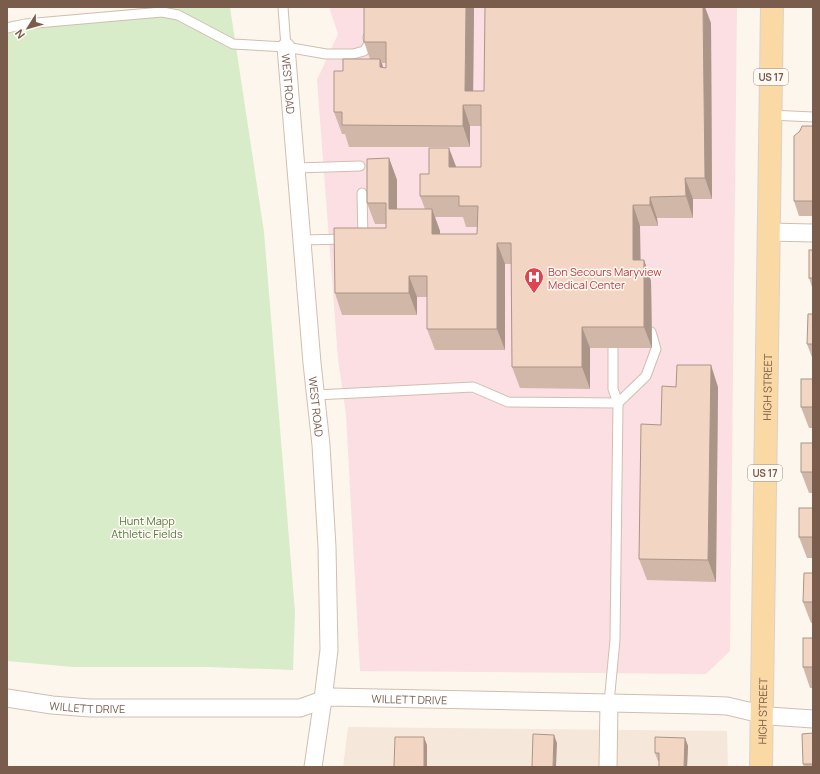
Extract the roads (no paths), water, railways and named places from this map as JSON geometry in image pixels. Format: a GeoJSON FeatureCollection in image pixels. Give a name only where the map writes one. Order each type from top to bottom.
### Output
{"type":"FeatureCollection","features":[{"type":"Feature","properties":{"kind":"main road","name":"HIGH STREET"},"geometry":{"type":"LineString","coordinates":[[761,767],[772,7]]}},
{"type":"Feature","properties":{"kind":"street","name":"WEST ROAD"},"geometry":{"type":"LineString","coordinates":[[286,47],[321,444],[327,547],[328,650],[323,699],[313,767]]}},
{"type":"Feature","properties":{"kind":"street"},"geometry":{"type":"LineString","coordinates":[[768,232],[813,233]]}},
{"type":"Feature","properties":{"kind":"street","name":"WILLETT DRIVE"},"geometry":{"type":"LineString","coordinates":[[7,698],[52,705],[90,708],[300,708],[331,697],[701,705],[727,706],[762,715],[813,719]]}},
{"type":"Feature","properties":{"kind":"street"},"geometry":{"type":"LineString","coordinates":[[608,767],[609,703]]}},
{"type":"Feature","properties":{"kind":"lane"},"geometry":{"type":"LineString","coordinates":[[283,7],[286,47]]}},
{"type":"Feature","properties":{"kind":"lane"},"geometry":{"type":"LineString","coordinates":[[7,28],[25,24],[162,12],[178,16],[233,44],[286,47],[326,54],[353,54],[364,51],[369,44],[368,27]]}},
{"type":"Feature","properties":{"kind":"lane"},"geometry":{"type":"LineString","coordinates":[[770,115],[813,117]]}},
{"type":"Feature","properties":{"kind":"lane"},"geometry":{"type":"LineString","coordinates":[[297,168],[360,166]]}},
{"type":"Feature","properties":{"kind":"lane"},"geometry":{"type":"LineString","coordinates":[[302,240],[363,239],[362,193]]}},
{"type":"Feature","properties":{"kind":"lane"},"geometry":{"type":"LineString","coordinates":[[316,395],[473,388],[508,402],[618,403],[646,376],[656,349],[651,332]]}},
{"type":"Feature","properties":{"kind":"lane"},"geometry":{"type":"LineString","coordinates":[[609,703],[615,633],[618,403],[613,389],[613,348]]}},
{"type":"Feature","properties":{"kind":"place","name":"Bon Secours Maryview Medical Center"},"geometry":{"type":"Point","coordinates":[534,294]}},
{"type":"Feature","properties":{"kind":"park label","name":"Hunt Mapp Athletic Fields"},"geometry":{"type":"Point","coordinates":[147,526]}}]}
